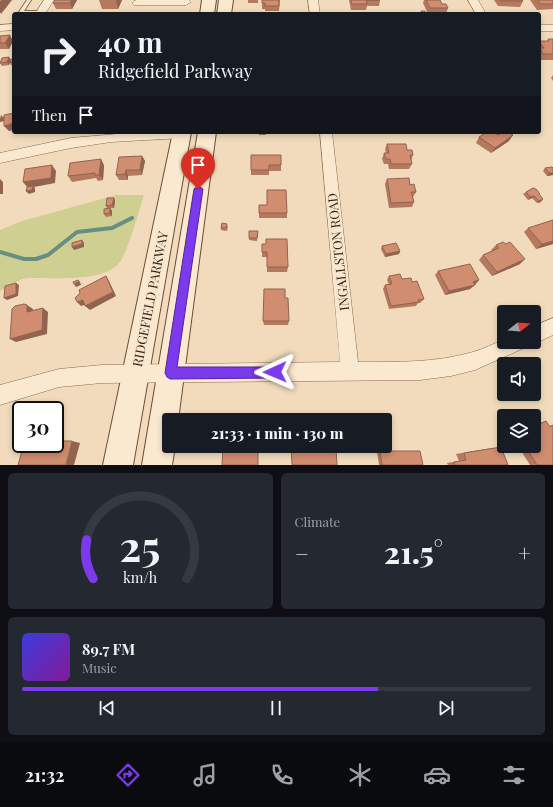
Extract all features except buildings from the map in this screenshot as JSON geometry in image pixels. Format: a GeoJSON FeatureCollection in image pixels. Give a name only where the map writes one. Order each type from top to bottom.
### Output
{"type":"FeatureCollection","features":[{"type":"Feature","properties":{"kind":"main road"},"geometry":{"type":"LineString","coordinates":[[207,12],[209,0]]}},
{"type":"Feature","properties":{"kind":"main road"},"geometry":{"type":"LineString","coordinates":[[224,12],[226,0]]}},
{"type":"Feature","properties":{"kind":"main road","name":"RIDGEFIELD PARKWAY"},"geometry":{"type":"LineString","coordinates":[[118,465],[182,134]]}},
{"type":"Feature","properties":{"kind":"main road"},"geometry":{"type":"LineString","coordinates":[[157,465],[207,134]]}},
{"type":"Feature","properties":{"kind":"street"},"geometry":{"type":"LineString","coordinates":[[41,12],[49,0]]}},
{"type":"Feature","properties":{"kind":"street"},"geometry":{"type":"LineString","coordinates":[[313,0],[315,12]]}},
{"type":"Feature","properties":{"kind":"street"},"geometry":{"type":"LineString","coordinates":[[473,0],[480,12]]}},
{"type":"Feature","properties":{"kind":"street"},"geometry":{"type":"LineString","coordinates":[[133,12],[137,1],[186,2]]}},
{"type":"Feature","properties":{"kind":"street"},"geometry":{"type":"LineString","coordinates":[[0,28],[12,27]]}},
{"type":"Feature","properties":{"kind":"street"},"geometry":{"type":"LineString","coordinates":[[541,28],[553,28]]}},
{"type":"Feature","properties":{"kind":"street"},"geometry":{"type":"LineString","coordinates":[[0,158],[72,143],[112,138],[168,134]]}},
{"type":"Feature","properties":{"kind":"street","name":"INGALLSTON ROAD"},"geometry":{"type":"LineString","coordinates":[[326,134],[350,372]]}},
{"type":"Feature","properties":{"kind":"street"},"geometry":{"type":"LineString","coordinates":[[541,332],[553,326]]}},
{"type":"Feature","properties":{"kind":"street"},"geometry":{"type":"LineString","coordinates":[[0,395],[59,378],[102,374],[420,371],[451,367],[475,361],[502,349]]}},
{"type":"Feature","properties":{"kind":"lane"},"geometry":{"type":"LineString","coordinates":[[21,12],[30,0]]}},
{"type":"Feature","properties":{"kind":"green space"},"geometry":{"type":"Polygon","coordinates":[[[116,195],[144,195],[126,251],[118,264],[110,270],[88,277],[22,279],[0,291],[0,230],[22,221],[116,195]]]}},
{"type":"Feature","properties":{"kind":"waterway"},"geometry":{"type":"LineString","coordinates":[[0,252],[24,259],[36,259],[48,255],[77,232],[112,228],[132,218]]}},
{"type":"Feature","properties":{"kind":"route"},"geometry":{"type":"LineString","coordinates":[[198,189],[170,373],[275,372]]}}]}
